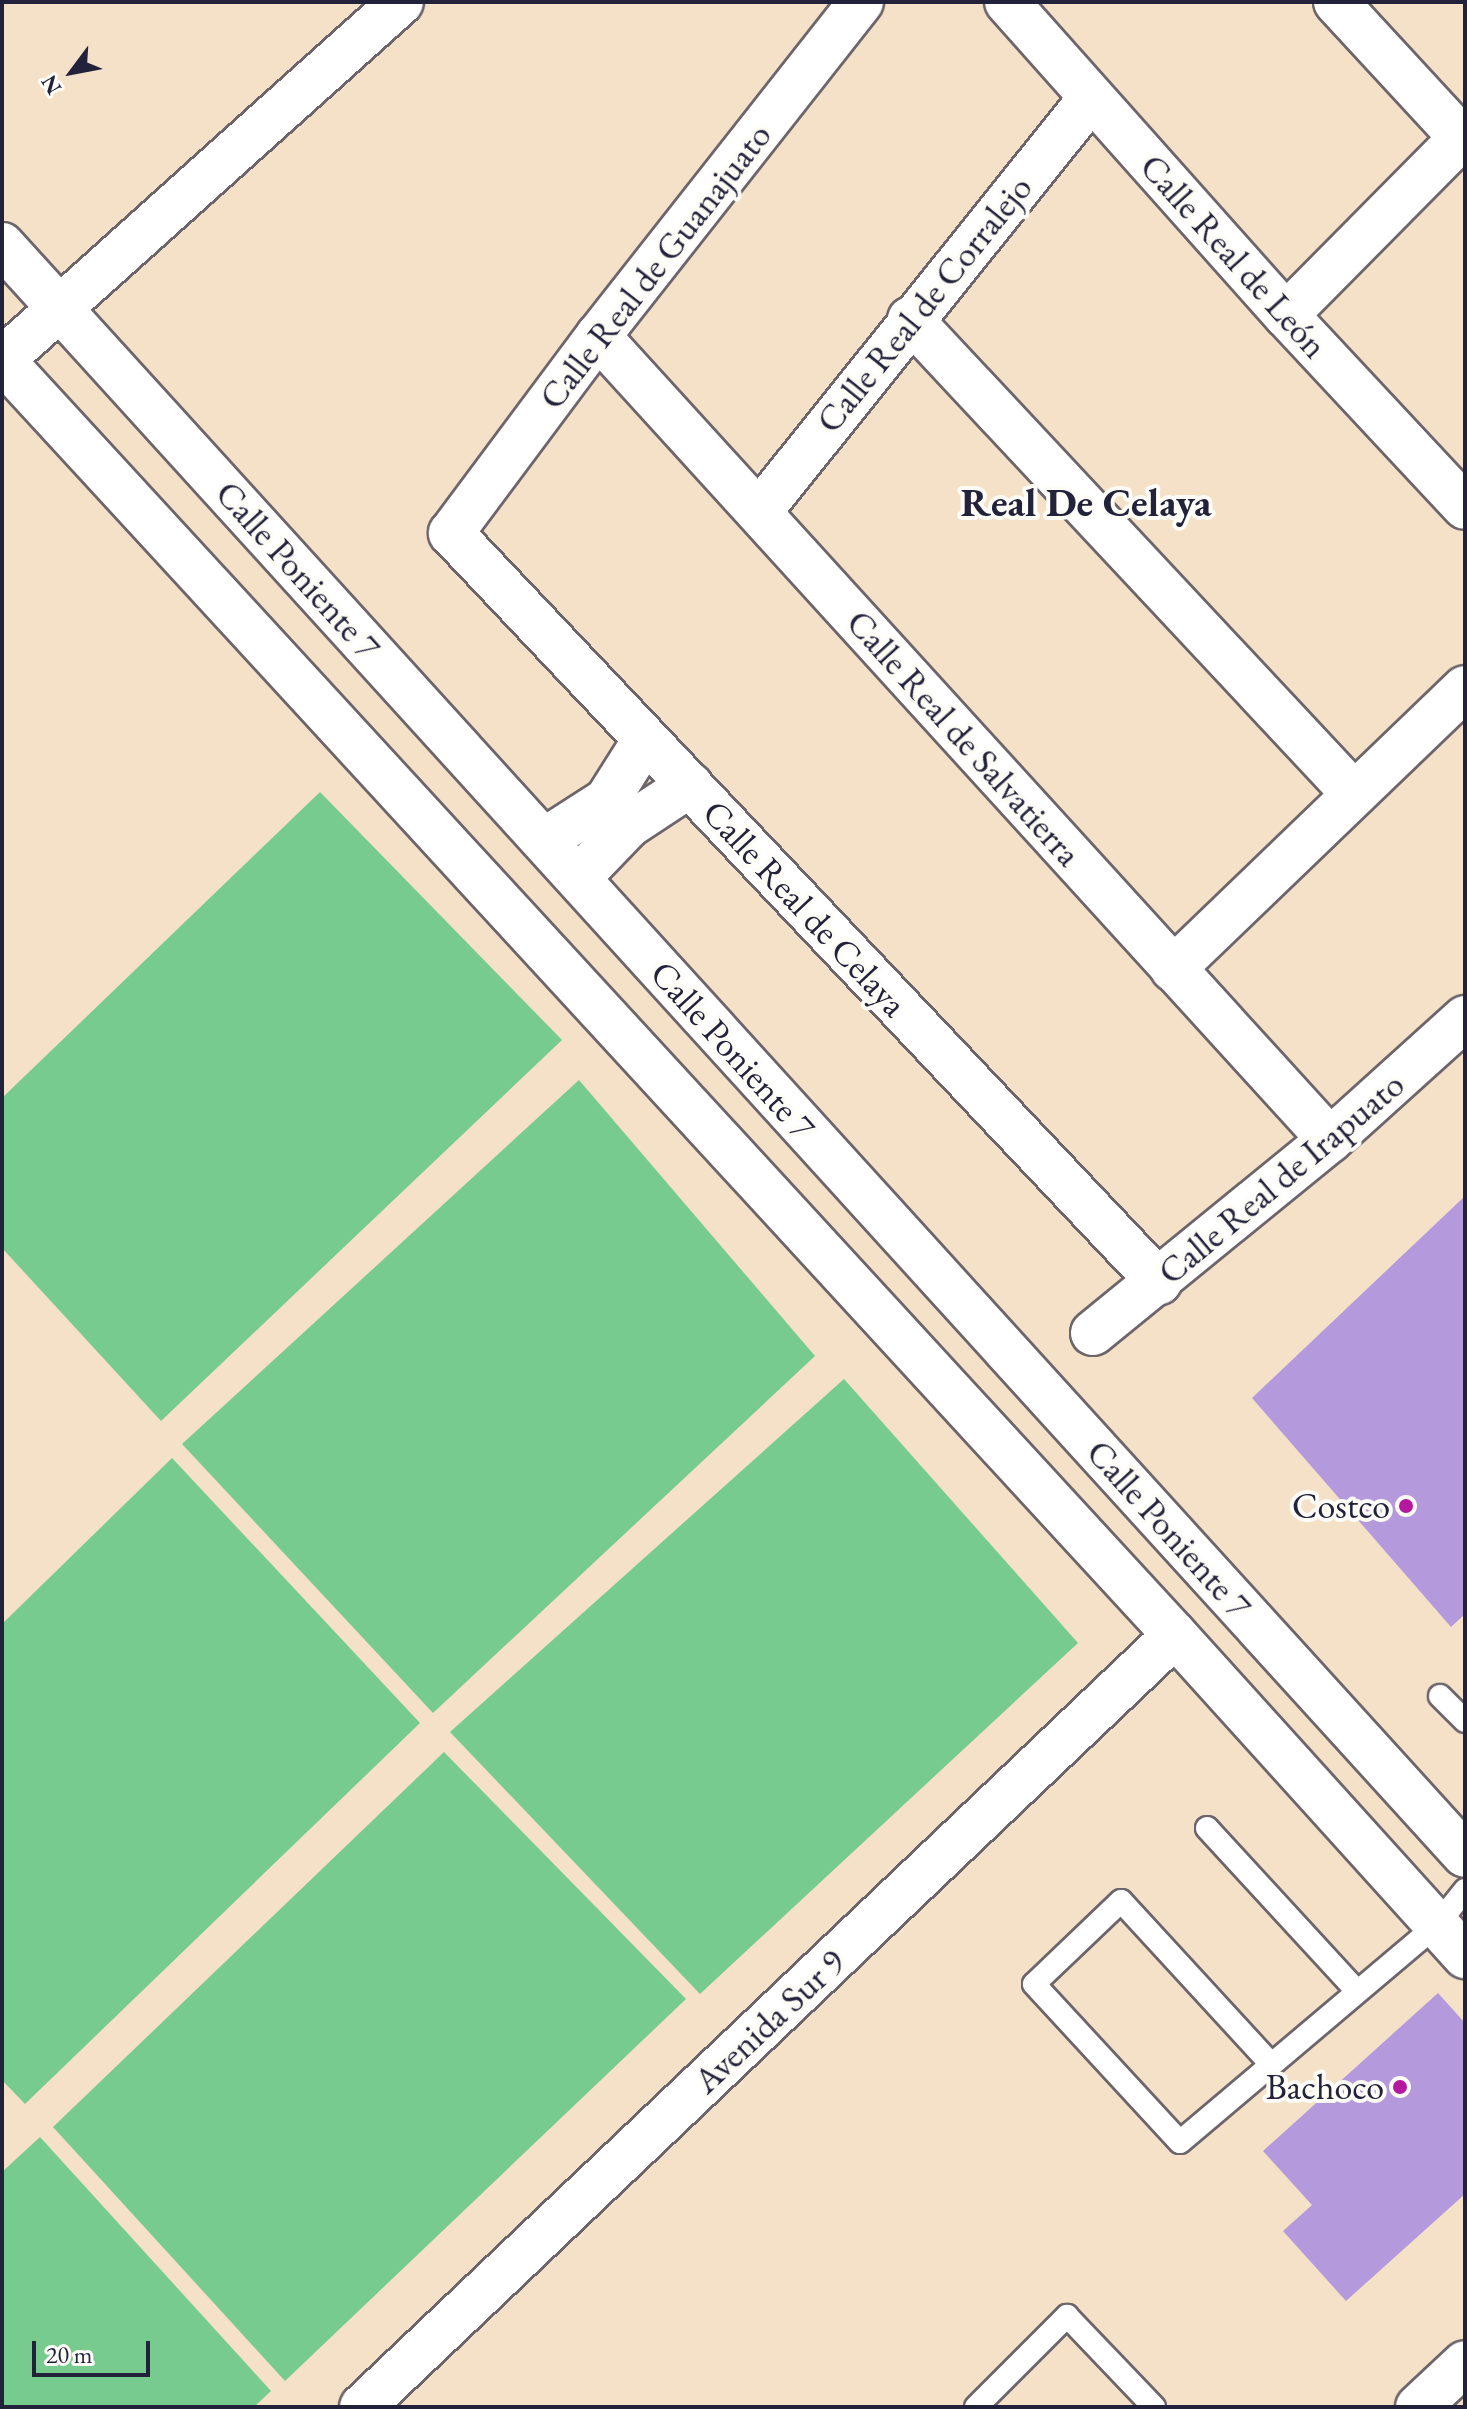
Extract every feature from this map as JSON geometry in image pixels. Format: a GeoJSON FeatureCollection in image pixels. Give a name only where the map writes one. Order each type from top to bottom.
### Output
{"type":"FeatureCollection","features":[{"type":"Feature","properties":{"kind":"street"},"geometry":{"type":"LineString","coordinates":[[2,360],[401,2]]}},
{"type":"Feature","properties":{"kind":"street","name":"Calle Real de Guanajuato"},"geometry":{"type":"LineString","coordinates":[[451,533],[598,336],[861,2]]}},
{"type":"Feature","properties":{"kind":"street","name":"Calle Real de León"},"geometry":{"type":"LineString","coordinates":[[1007,2],[1286,315],[1465,507]]}},
{"type":"Feature","properties":{"kind":"street"},"geometry":{"type":"LineString","coordinates":[[1286,315],[1463,140],[1336,2]]}},
{"type":"Feature","properties":{"kind":"street","name":"Calle Real de Corralejo"},"geometry":{"type":"LineString","coordinates":[[759,512],[910,319],[1091,98]]}},
{"type":"Feature","properties":{"kind":"street","name":"Calle Poniente 7"},"geometry":{"type":"LineString","coordinates":[[2,245],[1465,1855]]}},
{"type":"Feature","properties":{"kind":"street"},"geometry":{"type":"LineString","coordinates":[[910,319],[1354,794]]}},
{"type":"Feature","properties":{"kind":"street","name":"Calle Real de Salvatierra"},"geometry":{"type":"LineString","coordinates":[[598,336],[1330,1140]]}},
{"type":"Feature","properties":{"kind":"street","name":"Calle Poniente 7"},"geometry":{"type":"LineString","coordinates":[[2,360],[1175,1635],[1451,1941]]}},
{"type":"Feature","properties":{"kind":"street","name":"Calle Real de Celaya"},"geometry":{"type":"LineString","coordinates":[[451,533],[1159,1282]]}},
{"type":"Feature","properties":{"kind":"street"},"geometry":{"type":"LineString","coordinates":[[1173,969],[1465,688]]}},
{"type":"Feature","properties":{"kind":"street"},"geometry":{"type":"LineString","coordinates":[[545,840],[607,800],[645,740]]}},
{"type":"Feature","properties":{"kind":"street"},"geometry":{"type":"LineString","coordinates":[[578,878],[629,825],[690,785]]}},
{"type":"Feature","properties":{"kind":"street","name":"Calle Real de Irapuato"},"geometry":{"type":"LineString","coordinates":[[1093,1333],[1330,1140],[1465,1018]]}},
{"type":"Feature","properties":{"kind":"street","name":"Avenida Sur 9"},"geometry":{"type":"LineString","coordinates":[[362,2407],[1175,1635]]}},
{"type":"Feature","properties":{"kind":"street"},"geometry":{"type":"LineString","coordinates":[[1418,2407],[1465,2363]]}},
{"type":"Feature","properties":{"kind":"lane"},"geometry":{"type":"LineString","coordinates":[[1440,1696],[1465,1721]]}},
{"type":"Feature","properties":{"kind":"lane"},"geometry":{"type":"LineString","coordinates":[[1207,1828],[1357,1991]]}},
{"type":"Feature","properties":{"kind":"lane"},"geometry":{"type":"LineString","coordinates":[[1270,2063],[1121,1901],[1034,1984],[1180,2142],[1357,1991],[1451,1941],[1465,1890]]}},
{"type":"Feature","properties":{"kind":"lane"},"geometry":{"type":"LineString","coordinates":[[976,2407],[1067,2316],[1154,2407]]}},
{"type":"Feature","properties":{"kind":"green space"},"geometry":{"type":"Polygon","coordinates":[[[320,792],[562,1040],[161,1421],[2,1248],[2,1098],[320,792]]]}},
{"type":"Feature","properties":{"kind":"green space"},"geometry":{"type":"Polygon","coordinates":[[[579,1080],[815,1356],[433,1713],[182,1444],[579,1080]]]}},
{"type":"Feature","properties":{"kind":"green space"},"geometry":{"type":"Polygon","coordinates":[[[844,1379],[1078,1643],[700,1994],[450,1732],[844,1379]]]}},
{"type":"Feature","properties":{"kind":"green space"},"geometry":{"type":"Polygon","coordinates":[[[172,1458],[420,1723],[25,2104],[2,2080],[2,1624],[172,1458]]]}},
{"type":"Feature","properties":{"kind":"green space"},"geometry":{"type":"Polygon","coordinates":[[[444,1752],[686,1999],[285,2381],[53,2127],[444,1752]]]}},
{"type":"Feature","properties":{"kind":"green space"},"geometry":{"type":"Polygon","coordinates":[[[40,2137],[271,2391],[254,2407],[2,2407],[2,2172],[40,2137]]]}},
{"type":"Feature","properties":{"kind":"building","name":"Costco"},"geometry":{"type":"Polygon","coordinates":[[[1465,1196],[1465,1614],[1451,1627],[1252,1398],[1465,1196]]]}},
{"type":"Feature","properties":{"kind":"building","name":"Bachoco"},"geometry":{"type":"Polygon","coordinates":[[[1438,1993],[1465,2023],[1465,2194],[1346,2301],[1283,2231],[1312,2205],[1263,2151],[1438,1993]]]}},
{"type":"Feature","properties":{"kind":"place","name":"Costco"},"geometry":{"type":"Point","coordinates":[1406,1506]}},
{"type":"Feature","properties":{"kind":"place","name":"Bachoco"},"geometry":{"type":"Point","coordinates":[1400,2087]}},
{"type":"Feature","properties":{"kind":"district","name":"Real De Celaya"},"geometry":{"type":"Point","coordinates":[1086,502]}}]}
